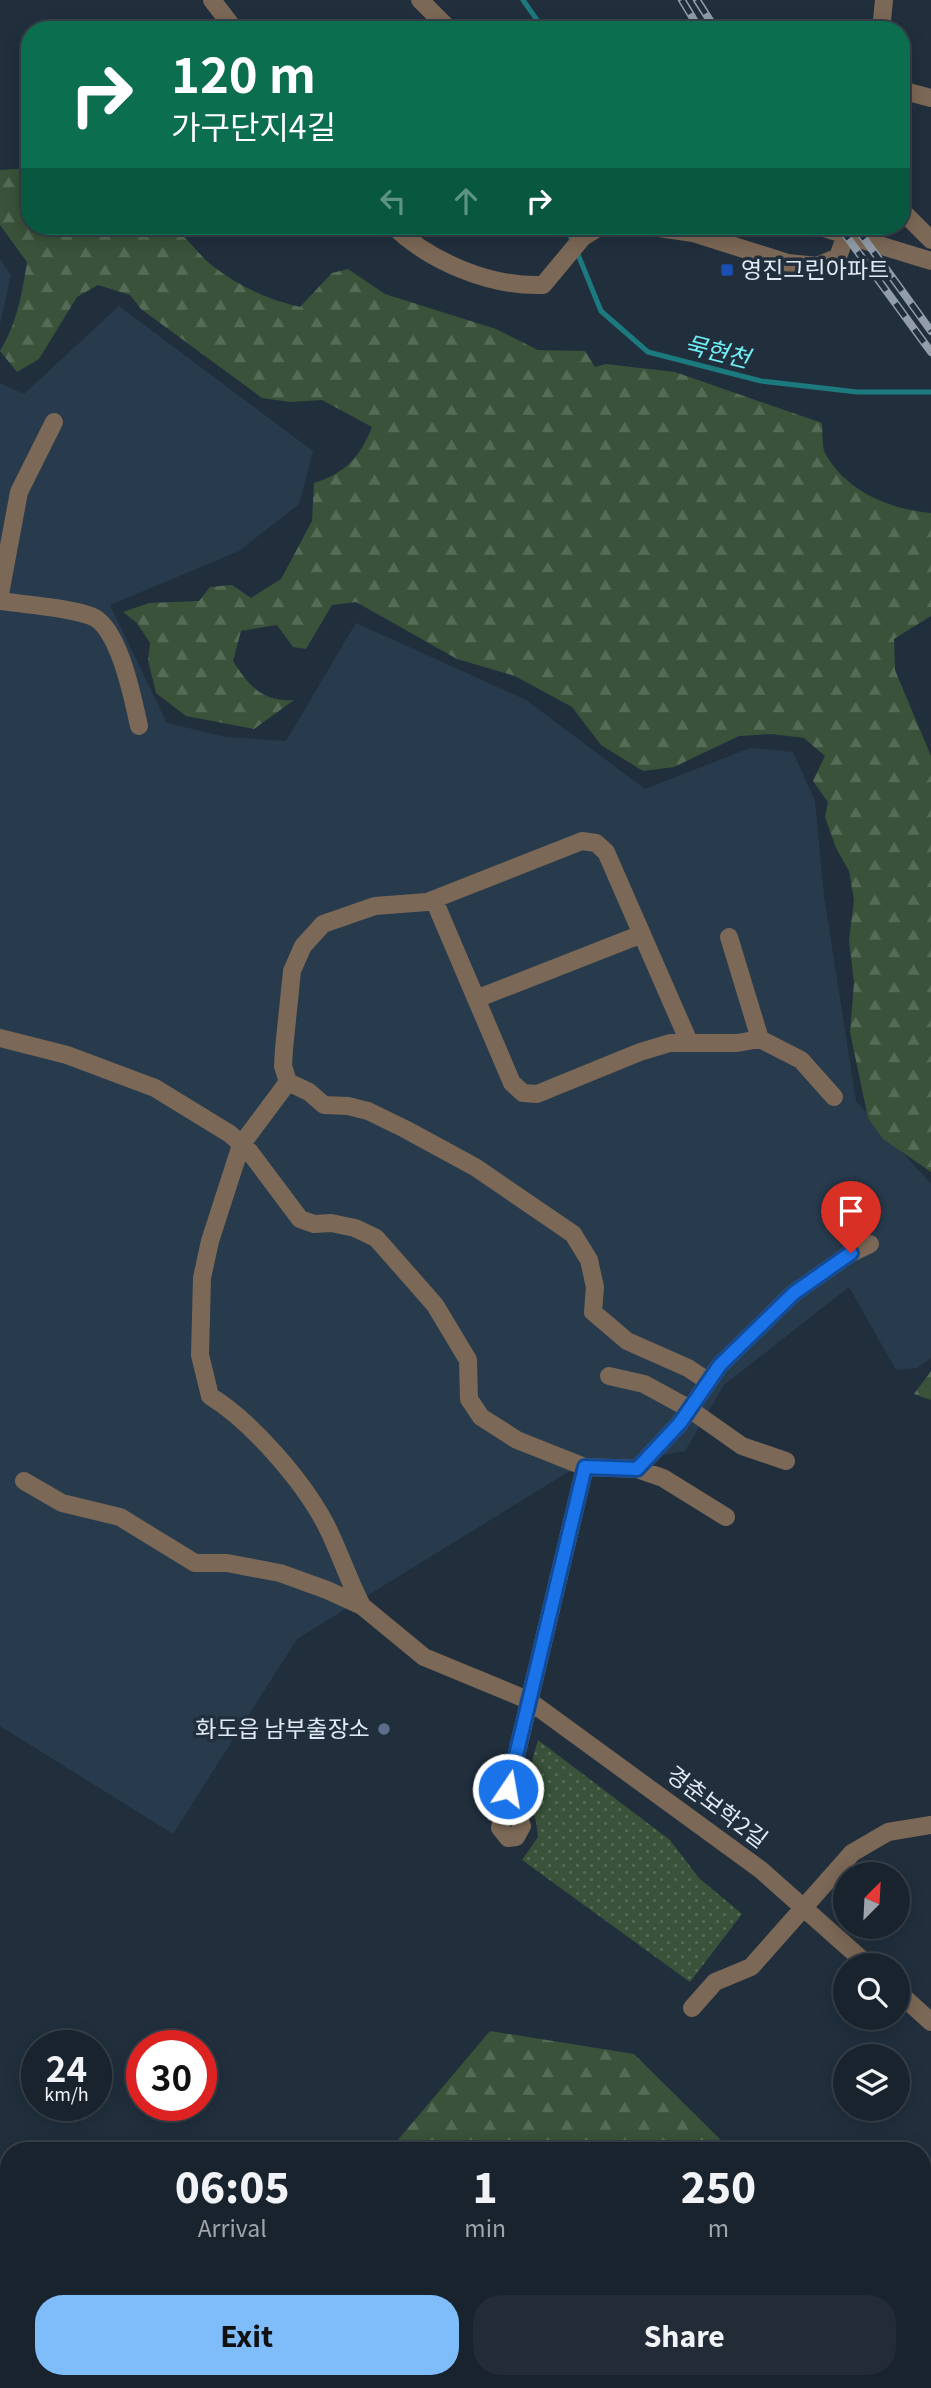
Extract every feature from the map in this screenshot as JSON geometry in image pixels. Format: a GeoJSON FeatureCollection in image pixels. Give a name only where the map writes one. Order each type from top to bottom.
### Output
{"type":"FeatureCollection","features":[{"type":"Feature","properties":{"kind":"street"},"geometry":{"type":"LineString","coordinates":[[212,0],[228,21]]}},
{"type":"Feature","properties":{"kind":"street"},"geometry":{"type":"LineString","coordinates":[[414,0],[428,21]]}},
{"type":"Feature","properties":{"kind":"street"},"geometry":{"type":"LineString","coordinates":[[420,0],[441,21]]}},
{"type":"Feature","properties":{"kind":"street"},"geometry":{"type":"LineString","coordinates":[[882,21],[884,0]]}},
{"type":"Feature","properties":{"kind":"street"},"geometry":{"type":"LineString","coordinates":[[910,92],[931,98]]}},
{"type":"Feature","properties":{"kind":"street"},"geometry":{"type":"LineString","coordinates":[[910,219],[931,240]]}},
{"type":"Feature","properties":{"kind":"street"},"geometry":{"type":"LineString","coordinates":[[402,235],[416,248],[467,270],[516,286],[543,285],[565,256],[588,235]]}},
{"type":"Feature","properties":{"kind":"street"},"geometry":{"type":"LineString","coordinates":[[699,235],[788,263],[817,266],[838,257],[846,235]]}},
{"type":"Feature","properties":{"kind":"street"},"geometry":{"type":"LineString","coordinates":[[861,235],[931,261]]}},
{"type":"Feature","properties":{"kind":"street"},"geometry":{"type":"LineString","coordinates":[[0,594],[19,492],[54,422]]}},
{"type":"Feature","properties":{"kind":"street"},"geometry":{"type":"LineString","coordinates":[[0,601],[92,616],[105,626],[131,689],[139,726]]}},
{"type":"Feature","properties":{"kind":"street"},"geometry":{"type":"LineString","coordinates":[[689,1042],[606,852],[596,843],[582,841],[434,900],[375,906],[323,924],[303,946],[292,971],[285,1017],[283,1066],[288,1082],[309,1092],[324,1105],[368,1111],[405,1129],[475,1167],[573,1234],[589,1260],[595,1287],[593,1312],[627,1341],[688,1367],[706,1380]]}},
{"type":"Feature","properties":{"kind":"street"},"geometry":{"type":"LineString","coordinates":[[434,900],[512,1083],[523,1093],[537,1094],[640,1052],[670,1043],[737,1044],[760,1039],[801,1060],[834,1097]]}},
{"type":"Feature","properties":{"kind":"street"},"geometry":{"type":"LineString","coordinates":[[476,999],[642,934]]}},
{"type":"Feature","properties":{"kind":"street"},"geometry":{"type":"LineString","coordinates":[[729,936],[760,1039]]}},
{"type":"Feature","properties":{"kind":"street"},"geometry":{"type":"LineString","coordinates":[[0,1038],[67,1055],[155,1088],[230,1134],[300,1219],[314,1224],[331,1223],[355,1228],[376,1238],[435,1305],[468,1360],[470,1399],[481,1417],[517,1440],[585,1467],[637,1469],[663,1478],[726,1517]]}},
{"type":"Feature","properties":{"kind":"street"},"geometry":{"type":"LineString","coordinates":[[288,1082],[241,1145],[210,1241],[202,1278],[200,1355],[210,1396],[236,1412],[296,1478],[325,1522],[362,1606]]}},
{"type":"Feature","properties":{"kind":"street"},"geometry":{"type":"LineString","coordinates":[[637,1469],[680,1423],[706,1380],[794,1293],[851,1253],[870,1244]]}},
{"type":"Feature","properties":{"kind":"street"},"geometry":{"type":"LineString","coordinates":[[609,1376],[644,1384],[688,1408],[742,1446],[786,1461]]}},
{"type":"Feature","properties":{"kind":"street"},"geometry":{"type":"LineString","coordinates":[[508,1789],[585,1467]]}},
{"type":"Feature","properties":{"kind":"street"},"geometry":{"type":"LineString","coordinates":[[24,1481],[62,1503],[120,1517],[195,1563],[227,1563],[280,1573],[362,1606]]}},
{"type":"Feature","properties":{"kind":"street","name":"경춘보학2길"},"geometry":{"type":"LineString","coordinates":[[362,1606],[424,1657],[528,1700],[761,1870],[854,1953]]}},
{"type":"Feature","properties":{"kind":"street"},"geometry":{"type":"LineString","coordinates":[[692,2008],[715,1982],[751,1967],[852,1853],[888,1832],[931,1825]]}},
{"type":"Feature","properties":{"kind":"street"},"geometry":{"type":"LineString","coordinates":[[910,2003],[931,2022]]}},
{"type":"Feature","properties":{"kind":"shaded area"},"geometry":{"type":"Polygon","coordinates":[[[0,259],[11,275],[0,324],[0,259]]]}},
{"type":"Feature","properties":{"kind":"shaded area"},"geometry":{"type":"Polygon","coordinates":[[[119,306],[313,451],[299,504],[239,551],[110,605],[167,723],[226,737],[286,741],[356,623],[526,700],[645,789],[750,748],[793,752],[815,801],[824,896],[856,1101],[931,1184],[931,1358],[917,1368],[896,1370],[849,1287],[724,1385],[685,1451],[568,1472],[297,1639],[173,1834],[0,1726],[0,383],[24,394],[119,306]]]}},
{"type":"Feature","properties":{"kind":"green space"},"geometry":{"type":"Polygon","coordinates":[[[21,169],[21,235],[182,235],[223,274],[266,296],[300,307],[332,273],[348,269],[385,294],[496,329],[538,350],[585,351],[595,367],[606,364],[675,372],[822,423],[824,452],[835,468],[858,489],[885,503],[931,513],[931,616],[894,639],[895,670],[931,756],[931,1172],[883,1139],[868,1118],[850,1032],[854,983],[849,940],[854,900],[849,871],[836,848],[825,817],[828,802],[813,781],[825,756],[804,738],[772,734],[739,736],[674,767],[643,771],[601,745],[572,707],[515,676],[457,659],[356,602],[332,605],[306,649],[293,647],[277,625],[241,631],[233,661],[245,678],[265,695],[294,700],[254,729],[186,716],[156,693],[148,660],[150,643],[137,623],[123,612],[149,603],[199,601],[210,587],[232,585],[251,598],[281,579],[312,521],[314,483],[351,463],[372,427],[322,400],[290,402],[262,398],[141,309],[130,295],[98,285],[77,297],[39,359],[17,372],[0,351],[15,319],[27,262],[0,225],[0,170],[21,169]]]}},
{"type":"Feature","properties":{"kind":"green space"},"geometry":{"type":"Polygon","coordinates":[[[931,1371],[931,1400],[914,1394],[931,1371]]]}},
{"type":"Feature","properties":{"kind":"green space"},"geometry":{"type":"Polygon","coordinates":[[[538,1740],[670,1840],[699,1878],[742,1914],[690,1982],[522,1860],[538,1837],[536,1821],[524,1789],[538,1740]]]}},
{"type":"Feature","properties":{"kind":"green space"},"geometry":{"type":"Polygon","coordinates":[[[490,2031],[634,2054],[723,2142],[395,2142],[490,2031]]]}},
{"type":"Feature","properties":{"kind":"waterway","name":"묵현천"},"geometry":{"type":"LineString","coordinates":[[523,0],[538,21]]}},
{"type":"Feature","properties":{"kind":"waterway","name":"묵현천"},"geometry":{"type":"LineString","coordinates":[[570,235],[573,243]]}},
{"type":"Feature","properties":{"kind":"waterway","name":"묵현천"},"geometry":{"type":"LineString","coordinates":[[577,252],[601,311],[648,352],[761,381],[857,392],[931,392]]}},
{"type":"Feature","properties":{"kind":"railway"},"geometry":{"type":"LineString","coordinates":[[682,0],[695,21]]}},
{"type":"Feature","properties":{"kind":"railway"},"geometry":{"type":"LineString","coordinates":[[697,0],[710,21]]}},
{"type":"Feature","properties":{"kind":"railway"},"geometry":{"type":"LineString","coordinates":[[846,235],[931,352]]}},
{"type":"Feature","properties":{"kind":"railway"},"geometry":{"type":"LineString","coordinates":[[862,235],[931,331]]}},
{"type":"Feature","properties":{"kind":"place","name":"영진그린아파트"},"geometry":{"type":"Point","coordinates":[727,270]}},
{"type":"Feature","properties":{"kind":"place","name":"화도읍 남부출장소"},"geometry":{"type":"Point","coordinates":[384,1729]}},
{"type":"Feature","properties":{"kind":"route"},"geometry":{"type":"LineString","coordinates":[[508,1789],[585,1467],[637,1469],[680,1423],[706,1380],[720,1365],[794,1293],[851,1253]]}}]}
